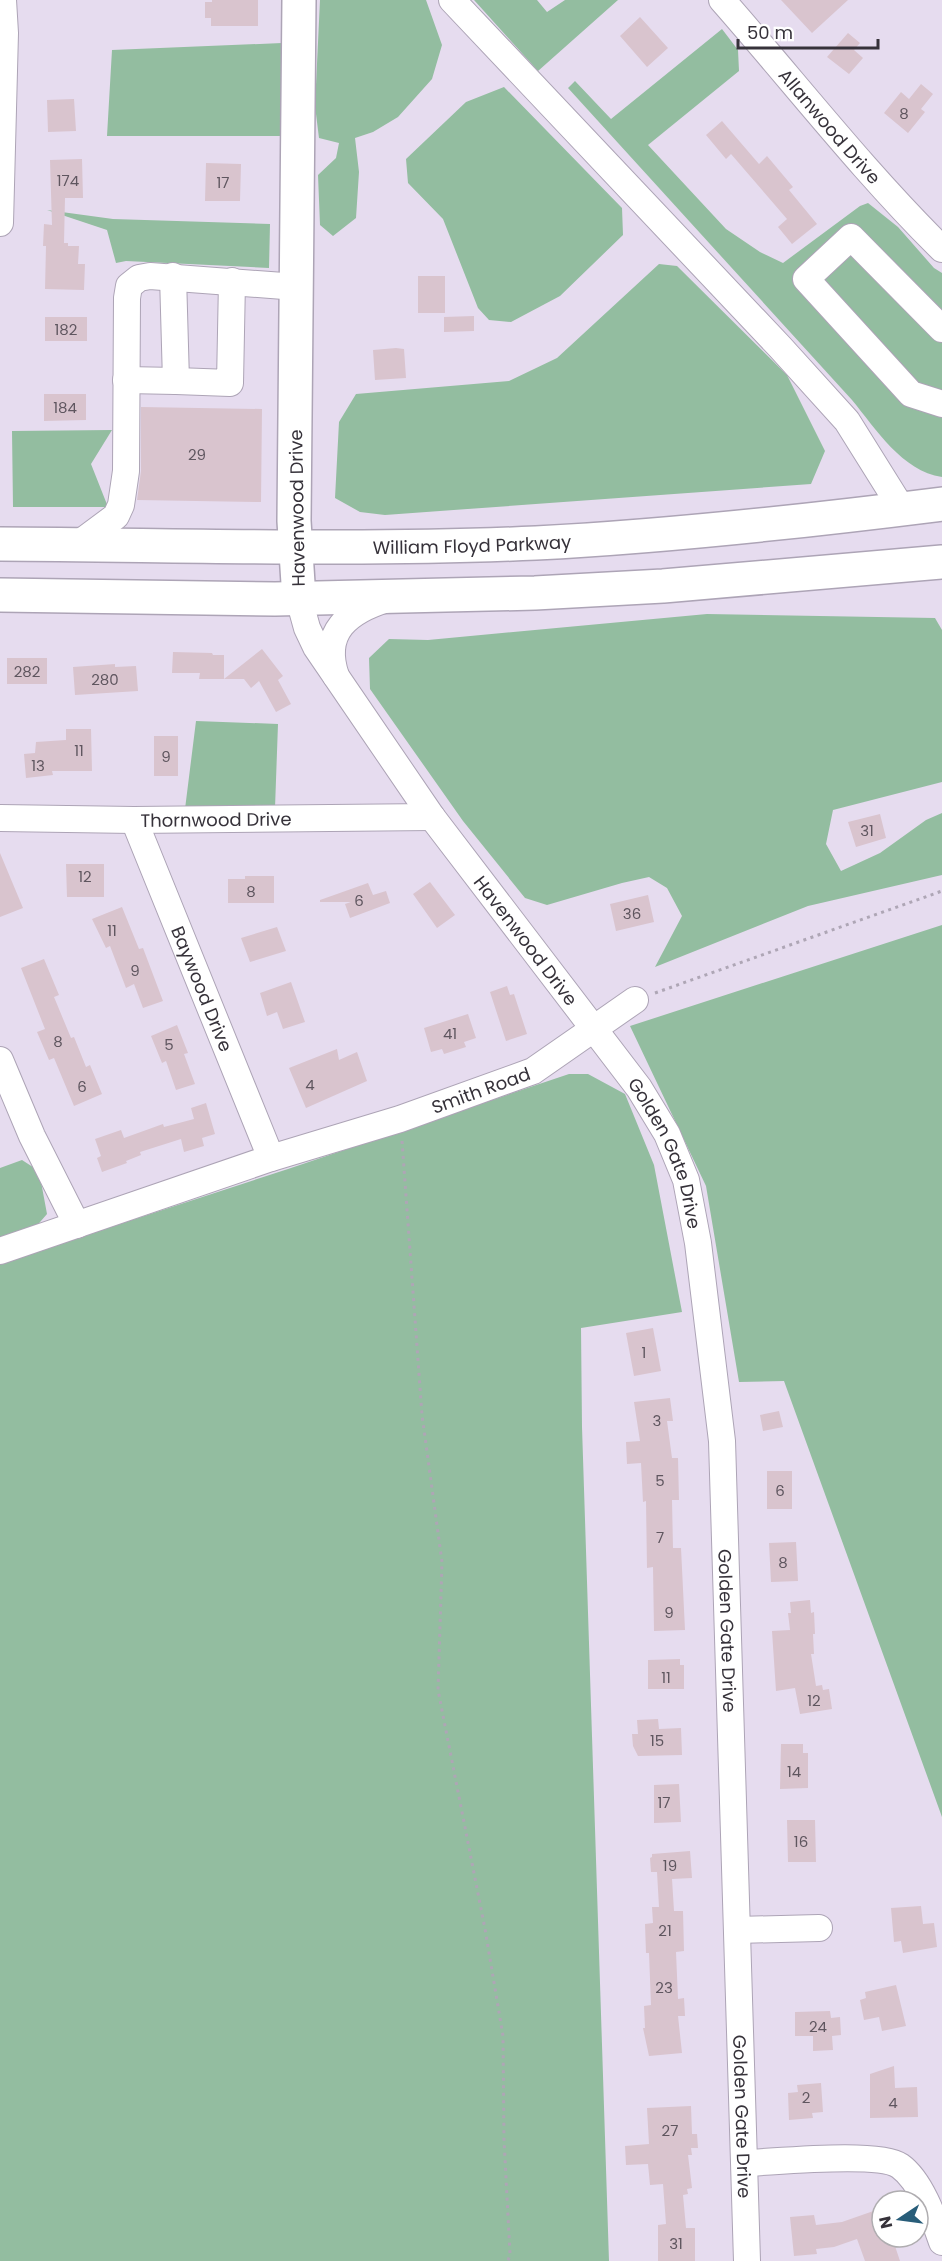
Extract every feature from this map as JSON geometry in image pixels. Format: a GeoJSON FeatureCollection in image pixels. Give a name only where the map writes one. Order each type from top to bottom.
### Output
{"type":"FeatureCollection","features":[{"type":"Feature","properties":{"kind":"main road","name":"Havenwood Drive"},"geometry":{"type":"LineString","coordinates":[[299,0],[295,546],[299,599]]}},
{"type":"Feature","properties":{"kind":"main road","name":"William Floyd Parkway"},"geometry":{"type":"LineString","coordinates":[[0,544],[410,547],[645,536],[776,525],[942,504]]}},
{"type":"Feature","properties":{"kind":"main road"},"geometry":{"type":"LineString","coordinates":[[0,595],[299,599],[535,593],[663,586],[942,562]]}},
{"type":"Feature","properties":{"kind":"street"},"geometry":{"type":"LineString","coordinates":[[0,223],[5,33],[3,0]]}},
{"type":"Feature","properties":{"kind":"street"},"geometry":{"type":"LineString","coordinates":[[452,0],[847,421],[902,509]]}},
{"type":"Feature","properties":{"kind":"street","name":"Allanwood Drive"},"geometry":{"type":"LineString","coordinates":[[722,0],[864,166],[942,249]]}},
{"type":"Feature","properties":{"kind":"street"},"geometry":{"type":"LineString","coordinates":[[942,329],[852,237],[806,279],[911,394],[942,404]]}},
{"type":"Feature","properties":{"kind":"street"},"geometry":{"type":"LineString","coordinates":[[77,545],[116,516],[121,505],[126,471],[129,286],[139,278],[174,276],[297,287]]}},
{"type":"Feature","properties":{"kind":"street"},"geometry":{"type":"LineString","coordinates":[[174,276],[176,381]]}},
{"type":"Feature","properties":{"kind":"street"},"geometry":{"type":"LineString","coordinates":[[126,380],[230,383],[232,281]]}},
{"type":"Feature","properties":{"kind":"street"},"geometry":{"type":"LineString","coordinates":[[337,679],[332,658],[332,644],[341,624],[350,616],[378,601],[392,597]]}},
{"type":"Feature","properties":{"kind":"street","name":"Havenwood Drive"},"geometry":{"type":"LineString","coordinates":[[299,599],[307,628],[316,647],[432,818],[595,1030]]}},
{"type":"Feature","properties":{"kind":"street","name":"Thornwood Drive"},"geometry":{"type":"LineString","coordinates":[[0,818],[134,820],[432,818]]}},
{"type":"Feature","properties":{"kind":"street","name":"Baywood Drive"},"geometry":{"type":"LineString","coordinates":[[134,820],[271,1158]]}},
{"type":"Feature","properties":{"kind":"street","name":"Smith Road"},"geometry":{"type":"LineString","coordinates":[[0,1251],[271,1158],[400,1119],[532,1071],[595,1030],[635,1000]]}},
{"type":"Feature","properties":{"kind":"street","name":"Golden Gate Drive"},"geometry":{"type":"LineString","coordinates":[[595,1030],[639,1088],[668,1134],[686,1180],[698,1243],[722,1441],[747,2261]]}},
{"type":"Feature","properties":{"kind":"street"},"geometry":{"type":"LineString","coordinates":[[0,1059],[32,1136],[77,1225]]}},
{"type":"Feature","properties":{"kind":"street"},"geometry":{"type":"LineString","coordinates":[[736,1930],[819,1928]]}},
{"type":"Feature","properties":{"kind":"street"},"geometry":{"type":"LineString","coordinates":[[745,2163],[873,2158],[900,2165],[917,2186],[933,2214],[942,2242]]}},
{"type":"Feature","properties":{"kind":"path"},"geometry":{"type":"LineString","coordinates":[[635,1000],[942,891]]}},
{"type":"Feature","properties":{"kind":"path"},"geometry":{"type":"LineString","coordinates":[[400,1119],[422,1415],[442,1562],[438,1690],[485,1929],[503,2036],[504,2140],[510,2254],[508,2261]]}},
{"type":"Feature","properties":{"kind":"green space"},"geometry":{"type":"Polygon","coordinates":[[[320,0],[426,0],[442,45],[432,79],[398,117],[373,132],[355,138],[359,172],[356,218],[333,236],[320,225],[318,175],[336,158],[339,143],[319,138],[315,106],[320,0]]]}},
{"type":"Feature","properties":{"kind":"green space"},"geometry":{"type":"Polygon","coordinates":[[[474,0],[537,0],[547,12],[565,0],[618,0],[538,71],[474,0]]]}},
{"type":"Feature","properties":{"kind":"green space"},"geometry":{"type":"Polygon","coordinates":[[[722,29],[738,50],[739,71],[648,145],[726,229],[760,252],[783,263],[860,206],[868,203],[898,227],[934,268],[942,273],[942,477],[914,467],[880,436],[852,400],[568,88],[575,81],[611,119],[722,29]]]}},
{"type":"Feature","properties":{"kind":"green space"},"geometry":{"type":"Polygon","coordinates":[[[282,43],[286,136],[107,136],[112,50],[282,43]]]}},
{"type":"Feature","properties":{"kind":"green space"},"geometry":{"type":"Polygon","coordinates":[[[504,87],[622,208],[623,235],[560,296],[511,322],[489,320],[478,308],[443,219],[408,183],[406,159],[466,102],[504,87]]]}},
{"type":"Feature","properties":{"kind":"green space"},"geometry":{"type":"Polygon","coordinates":[[[47,210],[113,219],[270,224],[269,268],[126,261],[116,263],[107,230],[47,210]]]}},
{"type":"Feature","properties":{"kind":"green space"},"geometry":{"type":"Polygon","coordinates":[[[659,264],[677,266],[787,375],[825,451],[811,484],[385,515],[360,512],[335,498],[339,422],[356,394],[509,381],[557,358],[659,264]]]}},
{"type":"Feature","properties":{"kind":"green space"},"geometry":{"type":"Polygon","coordinates":[[[112,430],[91,464],[108,507],[13,507],[12,431],[112,430]]]}},
{"type":"Feature","properties":{"kind":"green space"},"geometry":{"type":"Polygon","coordinates":[[[707,614],[935,618],[942,630],[942,782],[833,810],[826,844],[841,871],[880,853],[926,820],[942,813],[942,875],[808,906],[655,967],[682,916],[667,888],[649,877],[547,905],[525,898],[463,821],[370,689],[369,658],[389,639],[428,640],[707,614]]]}},
{"type":"Feature","properties":{"kind":"green space"},"geometry":{"type":"Polygon","coordinates":[[[196,721],[278,724],[275,808],[185,809],[196,721]]]}},
{"type":"Feature","properties":{"kind":"green space"},"geometry":{"type":"Polygon","coordinates":[[[942,925],[942,1817],[784,1381],[739,1382],[706,1186],[630,1026],[942,925]]]}},
{"type":"Feature","properties":{"kind":"green space"},"geometry":{"type":"Polygon","coordinates":[[[569,1074],[588,1074],[625,1094],[654,1165],[682,1312],[581,1328],[582,1427],[609,2261],[0,2261],[0,1263],[569,1074]]]}},
{"type":"Feature","properties":{"kind":"green space"},"geometry":{"type":"Polygon","coordinates":[[[22,1160],[39,1171],[47,1214],[34,1229],[0,1239],[0,1168],[22,1160]]]}},
{"type":"Feature","properties":{"kind":"building"},"geometry":{"type":"Polygon","coordinates":[[[212,0],[258,0],[258,26],[211,26],[211,18],[205,18],[205,2],[212,2],[212,0]]]}},
{"type":"Feature","properties":{"kind":"building"},"geometry":{"type":"Polygon","coordinates":[[[781,0],[848,0],[812,33],[781,0]]]}},
{"type":"Feature","properties":{"kind":"building"},"geometry":{"type":"Polygon","coordinates":[[[640,17],[668,48],[647,67],[620,36],[640,17]]]}},
{"type":"Feature","properties":{"kind":"building"},"geometry":{"type":"Polygon","coordinates":[[[848,33],[860,43],[854,50],[863,58],[849,74],[827,57],[848,33]]]}},
{"type":"Feature","properties":{"kind":"building"},"geometry":{"type":"Polygon","coordinates":[[[921,84],[933,94],[921,109],[925,112],[908,133],[884,113],[901,92],[909,99],[921,84]]]}},
{"type":"Feature","properties":{"kind":"building"},"geometry":{"type":"Polygon","coordinates":[[[74,99],[76,131],[48,132],[47,100],[74,99]]]}},
{"type":"Feature","properties":{"kind":"building"},"geometry":{"type":"Polygon","coordinates":[[[722,121],[759,164],[767,156],[793,187],[789,190],[817,224],[792,244],[778,227],[787,219],[731,154],[726,159],[706,135],[722,121]]]}},
{"type":"Feature","properties":{"kind":"building"},"geometry":{"type":"Polygon","coordinates":[[[82,159],[83,198],[65,198],[64,243],[68,243],[68,246],[79,246],[78,264],[85,264],[84,290],[45,289],[44,224],[52,225],[50,160],[82,159]]]}},
{"type":"Feature","properties":{"kind":"building"},"geometry":{"type":"Polygon","coordinates":[[[206,163],[241,164],[240,201],[205,201],[206,163]]]}},
{"type":"Feature","properties":{"kind":"building"},"geometry":{"type":"Polygon","coordinates":[[[418,276],[445,276],[445,313],[418,313],[418,276]]]}},
{"type":"Feature","properties":{"kind":"building"},"geometry":{"type":"Polygon","coordinates":[[[474,316],[474,331],[444,332],[444,317],[474,316]]]}},
{"type":"Feature","properties":{"kind":"building"},"geometry":{"type":"Polygon","coordinates":[[[45,317],[87,317],[87,341],[45,341],[45,317]]]}},
{"type":"Feature","properties":{"kind":"building"},"geometry":{"type":"Polygon","coordinates":[[[404,349],[406,378],[375,380],[373,350],[404,349]]]}},
{"type":"Feature","properties":{"kind":"building"},"geometry":{"type":"Polygon","coordinates":[[[44,394],[86,394],[86,420],[44,421],[44,394]]]}},
{"type":"Feature","properties":{"kind":"building"},"geometry":{"type":"Polygon","coordinates":[[[141,407],[262,409],[261,502],[137,500],[141,471],[141,407]]]}},
{"type":"Feature","properties":{"kind":"building"},"geometry":{"type":"Polygon","coordinates":[[[262,649],[283,676],[278,680],[291,704],[276,712],[259,681],[251,688],[244,679],[224,679],[262,649]]]}},
{"type":"Feature","properties":{"kind":"building"},"geometry":{"type":"Polygon","coordinates":[[[173,652],[224,655],[224,679],[199,679],[200,673],[172,673],[173,652]]]}},
{"type":"Feature","properties":{"kind":"building"},"geometry":{"type":"Polygon","coordinates":[[[7,658],[47,658],[47,684],[7,684],[7,658]]]}},
{"type":"Feature","properties":{"kind":"building"},"geometry":{"type":"Polygon","coordinates":[[[115,664],[115,667],[136,666],[138,691],[75,695],[73,667],[115,664]]]}},
{"type":"Feature","properties":{"kind":"building"},"geometry":{"type":"Polygon","coordinates":[[[66,729],[91,729],[92,771],[52,771],[53,775],[26,778],[24,754],[35,753],[36,742],[66,740],[66,729]]]}},
{"type":"Feature","properties":{"kind":"building"},"geometry":{"type":"Polygon","coordinates":[[[154,736],[178,736],[178,776],[154,776],[154,736]]]}},
{"type":"Feature","properties":{"kind":"building"},"geometry":{"type":"Polygon","coordinates":[[[880,814],[886,838],[856,847],[848,822],[880,814]]]}},
{"type":"Feature","properties":{"kind":"building"},"geometry":{"type":"Polygon","coordinates":[[[0,853],[23,908],[0,917],[0,853]]]}},
{"type":"Feature","properties":{"kind":"building"},"geometry":{"type":"Polygon","coordinates":[[[66,864],[104,864],[104,897],[67,897],[66,864]]]}},
{"type":"Feature","properties":{"kind":"building"},"geometry":{"type":"Polygon","coordinates":[[[245,876],[274,876],[274,903],[228,903],[228,879],[245,879],[245,876]]]}},
{"type":"Feature","properties":{"kind":"building"},"geometry":{"type":"Polygon","coordinates":[[[430,882],[455,915],[437,928],[413,894],[430,882]]]}},
{"type":"Feature","properties":{"kind":"building"},"geometry":{"type":"Polygon","coordinates":[[[368,883],[373,895],[386,891],[390,903],[350,918],[345,904],[351,902],[320,902],[320,900],[368,883]]]}},
{"type":"Feature","properties":{"kind":"building"},"geometry":{"type":"Polygon","coordinates":[[[648,895],[654,922],[616,931],[610,904],[648,895]]]}},
{"type":"Feature","properties":{"kind":"building"},"geometry":{"type":"Polygon","coordinates":[[[122,907],[139,949],[143,948],[163,1001],[143,1008],[134,984],[126,988],[110,946],[106,948],[92,919],[122,907]]]}},
{"type":"Feature","properties":{"kind":"building"},"geometry":{"type":"Polygon","coordinates":[[[277,927],[286,951],[250,962],[241,938],[277,927]]]}},
{"type":"Feature","properties":{"kind":"building"},"geometry":{"type":"Polygon","coordinates":[[[44,959],[59,995],[54,997],[71,1038],[74,1037],[86,1067],[90,1065],[102,1094],[74,1106],[54,1058],[49,1060],[37,1032],[45,1029],[21,968],[44,959]]]}},
{"type":"Feature","properties":{"kind":"building"},"geometry":{"type":"Polygon","coordinates":[[[291,982],[305,1022],[283,1029],[277,1012],[267,1016],[260,993],[291,982]]]}},
{"type":"Feature","properties":{"kind":"building"},"geometry":{"type":"Polygon","coordinates":[[[507,986],[510,995],[514,994],[527,1034],[506,1041],[490,992],[507,986]]]}},
{"type":"Feature","properties":{"kind":"building"},"geometry":{"type":"Polygon","coordinates":[[[468,1014],[476,1038],[464,1042],[466,1047],[444,1054],[442,1049],[431,1052],[424,1028],[468,1014]]]}},
{"type":"Feature","properties":{"kind":"building"},"geometry":{"type":"Polygon","coordinates":[[[177,1025],[188,1053],[184,1054],[195,1084],[176,1090],[166,1061],[162,1063],[151,1036],[177,1025]]]}},
{"type":"Feature","properties":{"kind":"building"},"geometry":{"type":"Polygon","coordinates":[[[337,1049],[339,1060],[357,1052],[367,1081],[306,1108],[289,1068],[337,1049]]]}},
{"type":"Feature","properties":{"kind":"building"},"geometry":{"type":"Polygon","coordinates":[[[206,1103],[215,1134],[202,1138],[204,1146],[184,1152],[181,1139],[140,1152],[141,1155],[126,1161],[127,1163],[102,1172],[97,1158],[101,1156],[95,1139],[121,1130],[124,1138],[163,1124],[164,1127],[194,1119],[191,1108],[206,1103]]]}},
{"type":"Feature","properties":{"kind":"building"},"geometry":{"type":"Polygon","coordinates":[[[653,1328],[661,1371],[634,1376],[626,1333],[653,1328]]]}},
{"type":"Feature","properties":{"kind":"building"},"geometry":{"type":"Polygon","coordinates":[[[670,1398],[673,1421],[667,1421],[672,1458],[678,1458],[679,1500],[672,1500],[673,1548],[681,1548],[685,1630],[654,1631],[653,1567],[647,1568],[646,1501],[643,1502],[641,1463],[627,1464],[626,1442],[640,1441],[634,1402],[670,1398]]]}},
{"type":"Feature","properties":{"kind":"building"},"geometry":{"type":"Polygon","coordinates":[[[779,1411],[783,1427],[763,1431],[760,1415],[779,1411]]]}},
{"type":"Feature","properties":{"kind":"building"},"geometry":{"type":"Polygon","coordinates":[[[767,1471],[792,1471],[792,1509],[767,1509],[767,1471]]]}},
{"type":"Feature","properties":{"kind":"building"},"geometry":{"type":"Polygon","coordinates":[[[796,1542],[798,1581],[771,1582],[769,1543],[796,1542]]]}},
{"type":"Feature","properties":{"kind":"building"},"geometry":{"type":"Polygon","coordinates":[[[810,1600],[811,1613],[814,1612],[814,1654],[811,1654],[816,1686],[822,1685],[823,1690],[829,1689],[832,1709],[800,1714],[795,1688],[776,1691],[772,1631],[790,1630],[788,1613],[791,1613],[790,1602],[810,1600]]]}},
{"type":"Feature","properties":{"kind":"building"},"geometry":{"type":"Polygon","coordinates":[[[680,1659],[680,1665],[684,1665],[684,1689],[648,1689],[648,1660],[680,1659]]]}},
{"type":"Feature","properties":{"kind":"building"},"geometry":{"type":"Polygon","coordinates":[[[658,1719],[659,1729],[681,1728],[682,1755],[638,1756],[633,1746],[632,1734],[638,1734],[637,1720],[658,1719]]]}},
{"type":"Feature","properties":{"kind":"building"},"geometry":{"type":"Polygon","coordinates":[[[781,1744],[803,1744],[803,1753],[808,1753],[808,1788],[780,1789],[781,1744]]]}},
{"type":"Feature","properties":{"kind":"building"},"geometry":{"type":"Polygon","coordinates":[[[679,1784],[681,1822],[654,1823],[654,1785],[679,1784]]]}},
{"type":"Feature","properties":{"kind":"building"},"geometry":{"type":"Polygon","coordinates":[[[787,1820],[815,1820],[816,1862],[788,1862],[787,1820]]]}},
{"type":"Feature","properties":{"kind":"building"},"geometry":{"type":"Polygon","coordinates":[[[690,1851],[692,1878],[672,1879],[674,1911],[683,1911],[684,1951],[676,1952],[678,1999],[684,1998],[685,2016],[678,2016],[682,2053],[649,2056],[643,2028],[645,2028],[644,2006],[651,2005],[649,1953],[646,1953],[645,1924],[653,1923],[652,1907],[659,1907],[657,1872],[651,1872],[650,1858],[652,1854],[690,1851]]]}},
{"type":"Feature","properties":{"kind":"building"},"geometry":{"type":"Polygon","coordinates":[[[921,1906],[923,1924],[934,1923],[937,1947],[903,1953],[901,1941],[894,1942],[891,1908],[921,1906]]]}},
{"type":"Feature","properties":{"kind":"building"},"geometry":{"type":"Polygon","coordinates":[[[896,1985],[906,2026],[882,2031],[879,2017],[864,2020],[860,2000],[866,1998],[865,1992],[896,1985]]]}},
{"type":"Feature","properties":{"kind":"building"},"geometry":{"type":"Polygon","coordinates":[[[830,2011],[831,2018],[840,2017],[841,2035],[832,2036],[833,2050],[813,2051],[813,2036],[795,2036],[795,2012],[830,2011]]]}},
{"type":"Feature","properties":{"kind":"building"},"geometry":{"type":"Polygon","coordinates":[[[894,2066],[895,2088],[917,2087],[918,2117],[870,2118],[870,2074],[894,2066]]]}},
{"type":"Feature","properties":{"kind":"building"},"geometry":{"type":"Polygon","coordinates":[[[821,2083],[823,2112],[812,2113],[813,2118],[789,2120],[788,2093],[798,2092],[797,2085],[821,2083]]]}},
{"type":"Feature","properties":{"kind":"building"},"geometry":{"type":"Polygon","coordinates":[[[691,2106],[692,2134],[697,2134],[698,2148],[691,2148],[692,2155],[688,2155],[692,2188],[687,2189],[688,2194],[683,2195],[686,2228],[695,2228],[695,2261],[658,2261],[658,2225],[666,2224],[663,2184],[650,2185],[648,2164],[626,2165],[625,2146],[649,2144],[647,2108],[691,2106]]]}},
{"type":"Feature","properties":{"kind":"building"},"geometry":{"type":"Polygon","coordinates":[[[870,2212],[870,2249],[896,2249],[900,2261],[865,2261],[857,2239],[834,2247],[816,2249],[817,2254],[794,2256],[790,2217],[814,2215],[816,2225],[842,2222],[870,2212]]]}}]}
